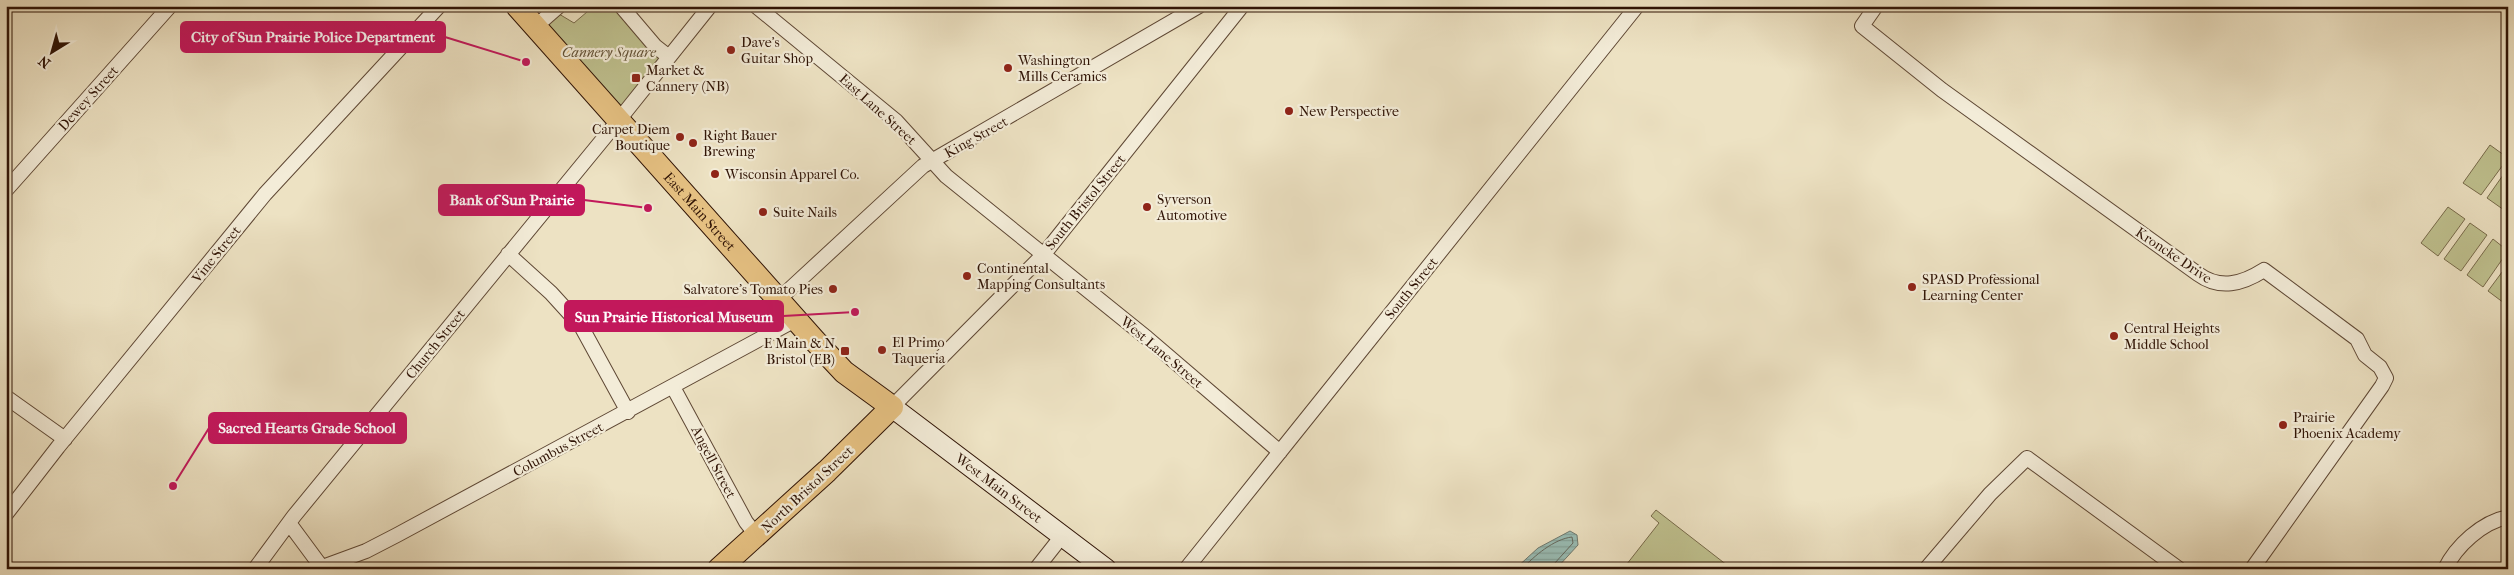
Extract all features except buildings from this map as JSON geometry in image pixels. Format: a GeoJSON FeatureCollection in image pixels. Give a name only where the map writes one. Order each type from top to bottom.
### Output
{"type":"FeatureCollection","features":[{"type":"Feature","properties":{"kind":"main road","name":"East Main Street"},"geometry":{"type":"LineString","coordinates":[[517,6],[541,22],[618,121],[795,320],[844,372],[892,407]]}},
{"type":"Feature","properties":{"kind":"main road","name":"West Main Street"},"geometry":{"type":"LineString","coordinates":[[892,407],[1106,569]]}},
{"type":"Feature","properties":{"kind":"main road","name":"North Bristol Street"},"geometry":{"type":"LineString","coordinates":[[719,569],[892,407]]}},
{"type":"Feature","properties":{"kind":"street","name":"Dewey Street"},"geometry":{"type":"LineString","coordinates":[[6,190],[170,6]]}},
{"type":"Feature","properties":{"kind":"street","name":"Vine Street"},"geometry":{"type":"LineString","coordinates":[[6,514],[265,194],[439,6]]}},
{"type":"Feature","properties":{"kind":"street"},"geometry":{"type":"LineString","coordinates":[[541,22],[559,6]]}},
{"type":"Feature","properties":{"kind":"street"},"geometry":{"type":"LineString","coordinates":[[621,6],[655,46],[669,57]]}},
{"type":"Feature","properties":{"kind":"street","name":"Church Street"},"geometry":{"type":"LineString","coordinates":[[255,569],[289,523],[710,6]]}},
{"type":"Feature","properties":{"kind":"street","name":"East Lane Street"},"geometry":{"type":"LineString","coordinates":[[756,6],[896,121],[932,162],[1022,238],[1044,254]]}},
{"type":"Feature","properties":{"kind":"street","name":"King Street"},"geometry":{"type":"LineString","coordinates":[[778,301],[896,191],[932,162],[1198,6]]}},
{"type":"Feature","properties":{"kind":"street","name":"South Bristol Street"},"geometry":{"type":"LineString","coordinates":[[892,407],[1044,254],[1242,6]]}},
{"type":"Feature","properties":{"kind":"street","name":"South Street"},"geometry":{"type":"LineString","coordinates":[[1186,569],[1637,6]]}},
{"type":"Feature","properties":{"kind":"street","name":"Kroncke Drive"},"geometry":{"type":"LineString","coordinates":[[1876,6],[1862,26],[1942,90],[2198,274],[2211,283],[2226,284],[2250,278],[2264,270],[2354,337],[2365,354],[2383,370],[2386,378],[2382,386],[2252,569]]}},
{"type":"Feature","properties":{"kind":"street"},"geometry":{"type":"LineString","coordinates":[[508,254],[551,293],[581,326],[628,412]]}},
{"type":"Feature","properties":{"kind":"street","name":"West Lane Street"},"geometry":{"type":"LineString","coordinates":[[1044,254],[1280,452]]}},
{"type":"Feature","properties":{"kind":"street","name":"Columbus Street"},"geometry":{"type":"LineString","coordinates":[[320,568],[389,539],[628,412],[795,320]]}},
{"type":"Feature","properties":{"kind":"street","name":"Angell Street"},"geometry":{"type":"LineString","coordinates":[[673,387],[746,522],[756,536]]}},
{"type":"Feature","properties":{"kind":"street"},"geometry":{"type":"LineString","coordinates":[[6,397],[65,439]]}},
{"type":"Feature","properties":{"kind":"street"},"geometry":{"type":"LineString","coordinates":[[1926,569],[1990,494],[2027,458],[2179,569]]}},
{"type":"Feature","properties":{"kind":"street"},"geometry":{"type":"LineString","coordinates":[[2444,569],[2454,552],[2477,532],[2508,517]]}},
{"type":"Feature","properties":{"kind":"street"},"geometry":{"type":"LineString","coordinates":[[289,523],[320,568]]}},
{"type":"Feature","properties":{"kind":"street"},"geometry":{"type":"LineString","coordinates":[[1036,569],[1062,536]]}},
{"type":"Feature","properties":{"kind":"green space","name":"Cannery Square"},"geometry":{"type":"Polygon","coordinates":[[[594,6],[621,6],[669,57],[618,121],[535,27],[554,11],[574,23],[594,6]]]}},
{"type":"Feature","properties":{"kind":"green space"},"geometry":{"type":"Polygon","coordinates":[[[2490,145],[2508,158],[2481,195],[2463,183],[2490,145]]]}},
{"type":"Feature","properties":{"kind":"green space"},"geometry":{"type":"Polygon","coordinates":[[[2508,168],[2508,204],[2504,210],[2487,198],[2508,168]]]}},
{"type":"Feature","properties":{"kind":"green space"},"geometry":{"type":"Polygon","coordinates":[[[2448,207],[2465,219],[2438,256],[2421,243],[2448,207]]]}},
{"type":"Feature","properties":{"kind":"green space"},"geometry":{"type":"Polygon","coordinates":[[[2470,223],[2487,235],[2461,271],[2444,259],[2470,223]]]}},
{"type":"Feature","properties":{"kind":"green space"},"geometry":{"type":"Polygon","coordinates":[[[2493,239],[2508,251],[2483,287],[2467,275],[2493,239]]]}},
{"type":"Feature","properties":{"kind":"green space"},"geometry":{"type":"Polygon","coordinates":[[[2508,264],[2508,298],[2504,303],[2488,291],[2508,264]]]}},
{"type":"Feature","properties":{"kind":"green space"},"geometry":{"type":"Polygon","coordinates":[[[1656,510],[1732,569],[1623,569],[1659,523],[1651,516],[1656,510]]]}},
{"type":"Feature","properties":{"kind":"water"},"geometry":{"type":"Polygon","coordinates":[[[1570,531],[1577,535],[1578,545],[1556,569],[1515,569],[1538,548],[1570,531]]]}},
{"type":"Feature","properties":{"kind":"place","name":"Dave's Guitar Shop"},"geometry":{"type":"Point","coordinates":[731,50]}},
{"type":"Feature","properties":{"kind":"place","name":"City of Sun Prairie Police Department"},"geometry":{"type":"Point","coordinates":[526,62]}},
{"type":"Feature","properties":{"kind":"place","name":"Washington Mills Ceramics"},"geometry":{"type":"Point","coordinates":[1008,68]}},
{"type":"Feature","properties":{"kind":"place","name":"Market & Cannery (NB)"},"geometry":{"type":"Point","coordinates":[636,78]}},
{"type":"Feature","properties":{"kind":"place","name":"New Perspective"},"geometry":{"type":"Point","coordinates":[1289,111]}},
{"type":"Feature","properties":{"kind":"place","name":"Carpet Diem Boutique"},"geometry":{"type":"Point","coordinates":[680,137]}},
{"type":"Feature","properties":{"kind":"place","name":"Right Bauer Brewing"},"geometry":{"type":"Point","coordinates":[693,143]}},
{"type":"Feature","properties":{"kind":"place","name":"Wisconsin Apparel Co."},"geometry":{"type":"Point","coordinates":[715,174]}},
{"type":"Feature","properties":{"kind":"place","name":"Syverson Automotive"},"geometry":{"type":"Point","coordinates":[1147,207]}},
{"type":"Feature","properties":{"kind":"place","name":"Bank of Sun Prairie"},"geometry":{"type":"Point","coordinates":[648,208]}},
{"type":"Feature","properties":{"kind":"place","name":"Suite Nails"},"geometry":{"type":"Point","coordinates":[763,212]}},
{"type":"Feature","properties":{"kind":"place","name":"Continental Mapping Consultants"},"geometry":{"type":"Point","coordinates":[967,276]}},
{"type":"Feature","properties":{"kind":"place","name":"SPASD Professional Learning Center"},"geometry":{"type":"Point","coordinates":[1912,287]}},
{"type":"Feature","properties":{"kind":"place","name":"Salvatore's Tomato Pies"},"geometry":{"type":"Point","coordinates":[833,289]}},
{"type":"Feature","properties":{"kind":"place","name":"Sun Prairie Historical Museum"},"geometry":{"type":"Point","coordinates":[855,312]}},
{"type":"Feature","properties":{"kind":"place","name":"Central Heights Middle School"},"geometry":{"type":"Point","coordinates":[2114,336]}},
{"type":"Feature","properties":{"kind":"place","name":"El Primo Taqueria"},"geometry":{"type":"Point","coordinates":[882,350]}},
{"type":"Feature","properties":{"kind":"place","name":"E Main & N Bristol (EB)"},"geometry":{"type":"Point","coordinates":[845,351]}},
{"type":"Feature","properties":{"kind":"place","name":"Prairie Phoenix Academy"},"geometry":{"type":"Point","coordinates":[2283,425]}},
{"type":"Feature","properties":{"kind":"place","name":"Sacred Hearts Grade School"},"geometry":{"type":"Point","coordinates":[173,486]}}]}
